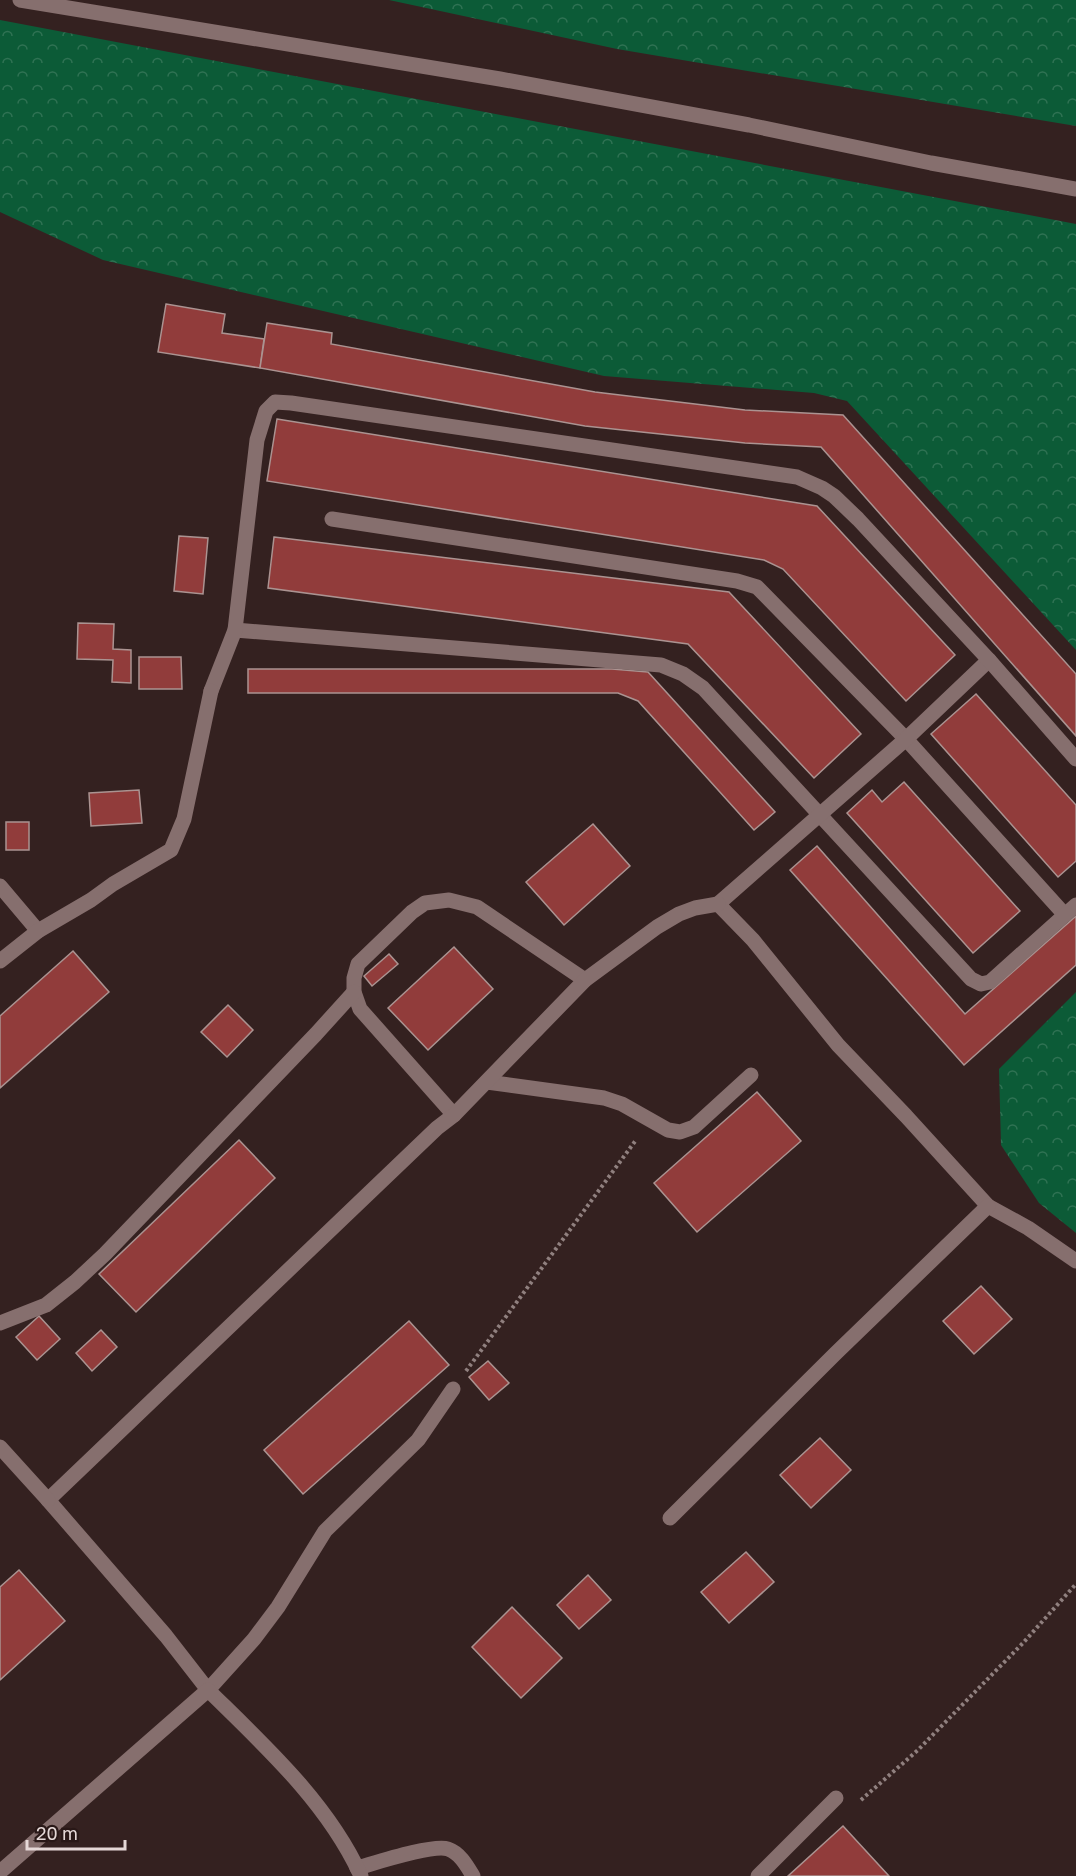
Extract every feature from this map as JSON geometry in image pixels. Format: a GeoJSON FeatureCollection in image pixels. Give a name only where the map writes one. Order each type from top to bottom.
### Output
{"type":"FeatureCollection","features":[{"type":"Feature","properties":{"kind":"street"},"geometry":{"type":"LineString","coordinates":[[20,0],[522,83],[749,124],[931,164],[1076,189]]}},
{"type":"Feature","properties":{"kind":"street"},"geometry":{"type":"LineString","coordinates":[[0,961],[38,931],[171,849],[183,819],[211,691],[236,630],[257,440],[266,411],[275,402],[797,477],[828,492],[858,519],[989,660],[1076,759]]}},
{"type":"Feature","properties":{"kind":"street"},"geometry":{"type":"LineString","coordinates":[[236,630],[661,665],[683,674],[703,688],[971,978],[981,984],[990,982],[1070,910],[757,587],[737,581],[332,519]]}},
{"type":"Feature","properties":{"kind":"street"},"geometry":{"type":"LineString","coordinates":[[48,1500],[437,1128],[454,1115],[585,980],[657,927],[679,914],[695,908],[718,904],[906,739],[989,660]]}},
{"type":"Feature","properties":{"kind":"street"},"geometry":{"type":"LineString","coordinates":[[0,886],[38,931]]}},
{"type":"Feature","properties":{"kind":"street"},"geometry":{"type":"LineString","coordinates":[[454,1115],[360,1010],[354,992],[354,978],[358,964],[412,912],[425,903],[449,900],[477,907],[585,980]]}},
{"type":"Feature","properties":{"kind":"street"},"geometry":{"type":"LineString","coordinates":[[718,904],[753,940],[837,1045],[988,1206],[1028,1228],[1076,1261]]}},
{"type":"Feature","properties":{"kind":"street"},"geometry":{"type":"LineString","coordinates":[[0,1323],[46,1305],[105,1254],[354,992]]}},
{"type":"Feature","properties":{"kind":"street"},"geometry":{"type":"LineString","coordinates":[[487,1082],[604,1098],[622,1104],[668,1130],[680,1132],[694,1127],[751,1075]]}},
{"type":"Feature","properties":{"kind":"street"},"geometry":{"type":"LineString","coordinates":[[670,1518],[988,1206]]}},
{"type":"Feature","properties":{"kind":"street"},"geometry":{"type":"LineString","coordinates":[[0,1872],[208,1690],[254,1639],[278,1607],[325,1531],[418,1440],[453,1389]]}},
{"type":"Feature","properties":{"kind":"street"},"geometry":{"type":"LineString","coordinates":[[0,1447],[166,1636],[208,1690],[272,1753],[329,1821],[359,1872],[431,1849],[448,1849],[464,1861],[473,1876]]}},
{"type":"Feature","properties":{"kind":"street"},"geometry":{"type":"LineString","coordinates":[[758,1876],[836,1798]]}},
{"type":"Feature","properties":{"kind":"path"},"geometry":{"type":"LineString","coordinates":[[453,1389],[592,1196],[651,1120]]}},
{"type":"Feature","properties":{"kind":"path"},"geometry":{"type":"LineString","coordinates":[[836,1798],[860,1800],[918,1750],[1023,1643],[1076,1584]]}},
{"type":"Feature","properties":{"kind":"green space"},"geometry":{"type":"Polygon","coordinates":[[[389,0],[1076,0],[1076,126],[617,49],[389,0]]]}},
{"type":"Feature","properties":{"kind":"green space"},"geometry":{"type":"Polygon","coordinates":[[[0,20],[1076,224],[1076,650],[847,401],[814,393],[604,376],[103,260],[0,212],[0,20]]]}},
{"type":"Feature","properties":{"kind":"green space"},"geometry":{"type":"Polygon","coordinates":[[[1076,992],[1076,1233],[1039,1203],[1001,1145],[999,1069],[1076,992]]]}},
{"type":"Feature","properties":{"kind":"building"},"geometry":{"type":"Polygon","coordinates":[[[166,304],[225,314],[222,333],[264,339],[260,368],[158,352],[166,304]]]}},
{"type":"Feature","properties":{"kind":"building"},"geometry":{"type":"Polygon","coordinates":[[[267,323],[332,333],[331,344],[595,392],[745,410],[843,415],[1076,674],[1076,736],[821,447],[745,443],[585,426],[260,368],[267,323]]]}},
{"type":"Feature","properties":{"kind":"building"},"geometry":{"type":"Polygon","coordinates":[[[277,419],[817,506],[955,655],[906,701],[783,569],[764,560],[267,481],[277,419]]]}},
{"type":"Feature","properties":{"kind":"building"},"geometry":{"type":"Polygon","coordinates":[[[179,536],[208,538],[203,594],[174,591],[179,536]]]}},
{"type":"Feature","properties":{"kind":"building"},"geometry":{"type":"Polygon","coordinates":[[[274,537],[729,592],[861,734],[814,778],[688,644],[268,588],[274,537]]]}},
{"type":"Feature","properties":{"kind":"building"},"geometry":{"type":"Polygon","coordinates":[[[78,623],[114,624],[113,649],[131,650],[131,683],[112,682],[113,660],[77,659],[78,623]]]}},
{"type":"Feature","properties":{"kind":"building"},"geometry":{"type":"Polygon","coordinates":[[[139,657],[181,657],[182,689],[139,689],[139,657]]]}},
{"type":"Feature","properties":{"kind":"building"},"geometry":{"type":"Polygon","coordinates":[[[248,669],[612,669],[648,672],[775,812],[754,830],[638,701],[618,693],[248,693],[248,669]]]}},
{"type":"Feature","properties":{"kind":"building"},"geometry":{"type":"Polygon","coordinates":[[[976,694],[1076,805],[1076,861],[1058,877],[931,734],[976,694]]]}},
{"type":"Feature","properties":{"kind":"building"},"geometry":{"type":"Polygon","coordinates":[[[904,782],[1020,911],[973,953],[847,813],[872,790],[882,802],[904,782]]]}},
{"type":"Feature","properties":{"kind":"building"},"geometry":{"type":"Polygon","coordinates":[[[139,790],[142,823],[91,826],[89,793],[139,790]]]}},
{"type":"Feature","properties":{"kind":"building"},"geometry":{"type":"Polygon","coordinates":[[[6,822],[29,822],[29,850],[6,850],[6,822]]]}},
{"type":"Feature","properties":{"kind":"building"},"geometry":{"type":"Polygon","coordinates":[[[593,824],[630,866],[564,925],[526,882],[593,824]]]}},
{"type":"Feature","properties":{"kind":"building"},"geometry":{"type":"Polygon","coordinates":[[[817,846],[965,1014],[1076,916],[1076,965],[964,1065],[790,870],[817,846]]]}},
{"type":"Feature","properties":{"kind":"building"},"geometry":{"type":"Polygon","coordinates":[[[454,947],[493,989],[428,1050],[388,1008],[454,947]]]}},
{"type":"Feature","properties":{"kind":"building"},"geometry":{"type":"Polygon","coordinates":[[[73,951],[109,992],[0,1088],[0,1016],[73,951]]]}},
{"type":"Feature","properties":{"kind":"building"},"geometry":{"type":"Polygon","coordinates":[[[389,954],[398,964],[372,986],[364,976],[389,954]]]}},
{"type":"Feature","properties":{"kind":"building"},"geometry":{"type":"Polygon","coordinates":[[[228,1005],[253,1030],[227,1057],[201,1032],[228,1005]]]}},
{"type":"Feature","properties":{"kind":"building"},"geometry":{"type":"Polygon","coordinates":[[[757,1092],[801,1141],[697,1232],[654,1183],[757,1092]]]}},
{"type":"Feature","properties":{"kind":"building"},"geometry":{"type":"Polygon","coordinates":[[[239,1140],[275,1178],[136,1312],[99,1274],[239,1140]]]}},
{"type":"Feature","properties":{"kind":"building"},"geometry":{"type":"Polygon","coordinates":[[[981,1286],[1012,1319],[974,1354],[943,1321],[981,1286]]]}},
{"type":"Feature","properties":{"kind":"building"},"geometry":{"type":"Polygon","coordinates":[[[39,1316],[60,1339],[37,1360],[16,1337],[39,1316]]]}},
{"type":"Feature","properties":{"kind":"building"},"geometry":{"type":"Polygon","coordinates":[[[409,1321],[449,1365],[303,1494],[264,1450],[409,1321]]]}},
{"type":"Feature","properties":{"kind":"building"},"geometry":{"type":"Polygon","coordinates":[[[101,1330],[117,1347],[92,1371],[76,1353],[101,1330]]]}},
{"type":"Feature","properties":{"kind":"building"},"geometry":{"type":"Polygon","coordinates":[[[488,1361],[509,1383],[489,1400],[469,1377],[488,1361]]]}},
{"type":"Feature","properties":{"kind":"building"},"geometry":{"type":"Polygon","coordinates":[[[820,1438],[851,1470],[811,1508],[780,1475],[820,1438]]]}},
{"type":"Feature","properties":{"kind":"building"},"geometry":{"type":"Polygon","coordinates":[[[746,1552],[774,1582],[729,1623],[701,1592],[746,1552]]]}},
{"type":"Feature","properties":{"kind":"building"},"geometry":{"type":"Polygon","coordinates":[[[19,1570],[65,1621],[0,1680],[0,1587],[19,1570]]]}},
{"type":"Feature","properties":{"kind":"building"},"geometry":{"type":"Polygon","coordinates":[[[588,1575],[611,1600],[579,1629],[557,1605],[588,1575]]]}},
{"type":"Feature","properties":{"kind":"building"},"geometry":{"type":"Polygon","coordinates":[[[512,1607],[562,1658],[521,1698],[472,1647],[512,1607]]]}},
{"type":"Feature","properties":{"kind":"building"},"geometry":{"type":"Polygon","coordinates":[[[843,1826],[889,1876],[788,1876],[843,1826]]]}}]}
